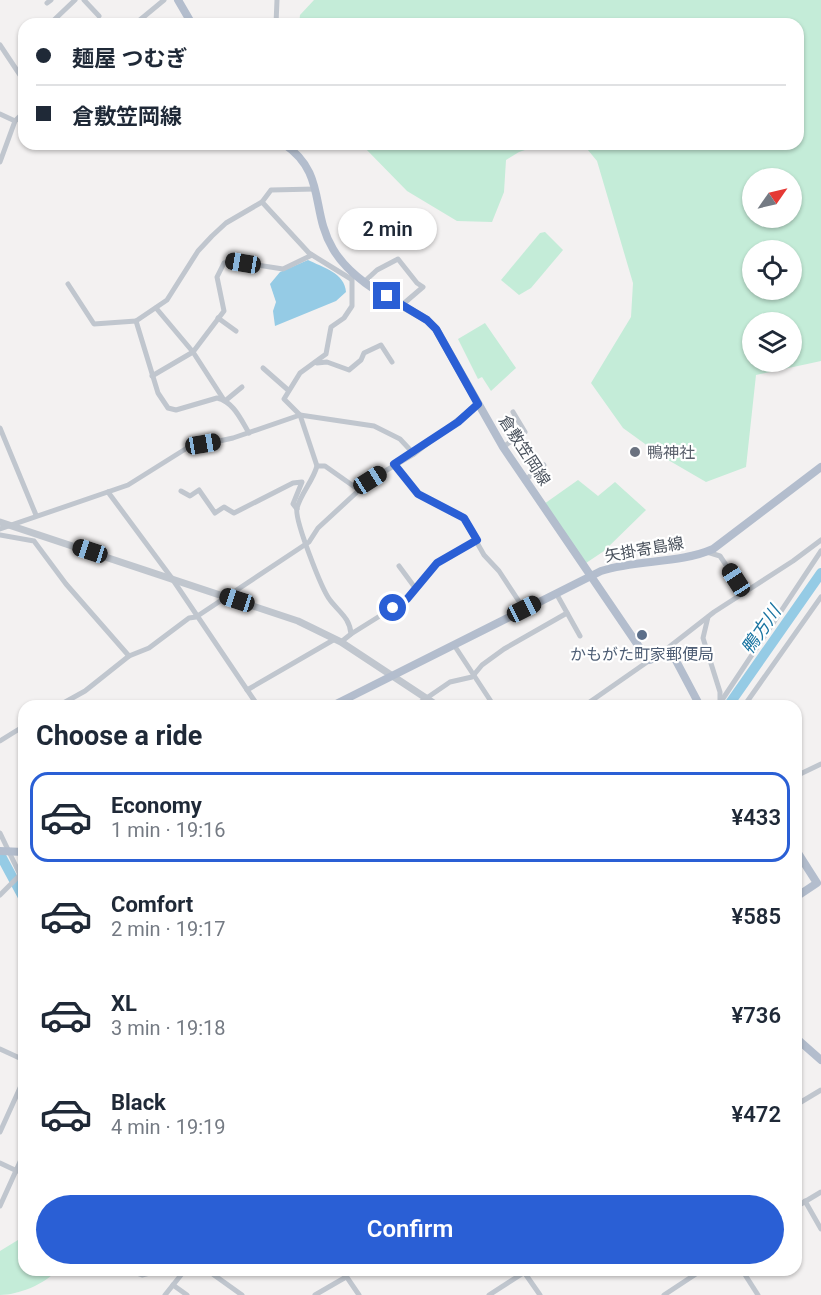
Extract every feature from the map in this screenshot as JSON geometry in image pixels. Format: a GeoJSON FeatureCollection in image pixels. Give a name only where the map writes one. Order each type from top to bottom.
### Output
{"type":"FeatureCollection","features":[{"type":"Feature","properties":{"kind":"main road"},"geometry":{"type":"LineString","coordinates":[[178,0],[188,18]]}},
{"type":"Feature","properties":{"kind":"main road","name":"倉敷笠岡線"},"geometry":{"type":"LineString","coordinates":[[292,150],[304,160],[332,248],[352,277],[402,305],[436,329],[503,447],[650,660]]}},
{"type":"Feature","properties":{"kind":"main road","name":"矢掛寄島線"},"geometry":{"type":"LineString","coordinates":[[344,700],[591,576],[621,564],[707,552],[821,467]]}},
{"type":"Feature","properties":{"kind":"main road"},"geometry":{"type":"LineString","coordinates":[[650,660],[664,651],[673,655],[697,700]]}},
{"type":"Feature","properties":{"kind":"main road"},"geometry":{"type":"LineString","coordinates":[[802,859],[819,886],[802,894]]}},
{"type":"Feature","properties":{"kind":"main road"},"geometry":{"type":"LineString","coordinates":[[802,1043],[821,1060]]}},
{"type":"Feature","properties":{"kind":"street"},"geometry":{"type":"LineString","coordinates":[[56,18],[75,0]]}},
{"type":"Feature","properties":{"kind":"street"},"geometry":{"type":"LineString","coordinates":[[84,0],[99,16]]}},
{"type":"Feature","properties":{"kind":"street"},"geometry":{"type":"LineString","coordinates":[[142,18],[164,0]]}},
{"type":"Feature","properties":{"kind":"street"},"geometry":{"type":"LineString","coordinates":[[276,18],[277,0]]}},
{"type":"Feature","properties":{"kind":"street"},"geometry":{"type":"LineString","coordinates":[[0,45],[18,72]]}},
{"type":"Feature","properties":{"kind":"street"},"geometry":{"type":"LineString","coordinates":[[0,114],[15,121]]}},
{"type":"Feature","properties":{"kind":"street"},"geometry":{"type":"LineString","coordinates":[[0,162],[18,118]]}},
{"type":"Feature","properties":{"kind":"street"},"geometry":{"type":"LineString","coordinates":[[68,284],[94,324],[136,321],[156,308],[172,293],[198,251],[226,223],[262,202],[271,190],[315,189]]}},
{"type":"Feature","properties":{"kind":"street"},"geometry":{"type":"LineString","coordinates":[[262,202],[312,255],[352,277],[354,288],[352,306],[344,318],[331,327],[328,348],[317,363],[300,373],[288,390],[286,403],[300,415],[317,466],[297,509]]}},
{"type":"Feature","properties":{"kind":"street"},"geometry":{"type":"LineString","coordinates":[[152,376],[193,352],[218,318],[225,306],[218,277],[224,263],[231,261],[284,269],[312,255]]}},
{"type":"Feature","properties":{"kind":"street"},"geometry":{"type":"LineString","coordinates":[[364,282],[377,270],[398,259],[423,286],[402,305]]}},
{"type":"Feature","properties":{"kind":"street"},"geometry":{"type":"LineString","coordinates":[[156,308],[193,352],[249,433]]}},
{"type":"Feature","properties":{"kind":"street"},"geometry":{"type":"LineString","coordinates":[[218,318],[236,331]]}},
{"type":"Feature","properties":{"kind":"street"},"geometry":{"type":"LineString","coordinates":[[136,321],[158,393],[168,408],[176,410],[217,398],[225,400]]}},
{"type":"Feature","properties":{"kind":"street"},"geometry":{"type":"LineString","coordinates":[[317,363],[327,362],[349,370],[361,360],[364,352],[381,345],[392,362]]}},
{"type":"Feature","properties":{"kind":"street"},"geometry":{"type":"LineString","coordinates":[[263,368],[288,390]]}},
{"type":"Feature","properties":{"kind":"street"},"geometry":{"type":"LineString","coordinates":[[225,400],[242,387]]}},
{"type":"Feature","properties":{"kind":"street"},"geometry":{"type":"LineString","coordinates":[[69,700],[85,691],[129,656],[149,648],[189,618],[196,617],[226,596],[263,575],[305,545],[318,528],[370,480],[414,454],[478,404]]}},
{"type":"Feature","properties":{"kind":"street"},"geometry":{"type":"LineString","coordinates":[[503,447],[525,432],[513,412]]}},
{"type":"Feature","properties":{"kind":"street"},"geometry":{"type":"LineString","coordinates":[[0,529],[129,485],[187,448],[249,433],[300,415],[374,426],[400,439],[414,454]]}},
{"type":"Feature","properties":{"kind":"street"},"geometry":{"type":"LineString","coordinates":[[0,428],[36,515]]}},
{"type":"Feature","properties":{"kind":"street"},"geometry":{"type":"LineString","coordinates":[[394,464],[418,494],[464,518],[484,555],[499,571],[524,609]]}},
{"type":"Feature","properties":{"kind":"street"},"geometry":{"type":"LineString","coordinates":[[525,480],[543,465]]}},
{"type":"Feature","properties":{"kind":"street"},"geometry":{"type":"LineString","coordinates":[[317,466],[325,466],[359,490]]}},
{"type":"Feature","properties":{"kind":"street"},"geometry":{"type":"LineString","coordinates":[[181,490],[190,496],[199,490],[215,513],[224,507],[234,513],[293,483],[302,482],[293,504],[297,509],[305,545],[320,576],[324,591],[345,615],[351,634]]}},
{"type":"Feature","properties":{"kind":"street"},"geometry":{"type":"LineString","coordinates":[[108,492],[171,577],[254,700]]}},
{"type":"Feature","properties":{"kind":"street"},"geometry":{"type":"LineString","coordinates":[[0,522],[298,621],[338,641],[427,699],[450,682],[474,675],[482,664],[567,613]]}},
{"type":"Feature","properties":{"kind":"street"},"geometry":{"type":"LineString","coordinates":[[0,535],[34,541],[66,584],[129,656]]}},
{"type":"Feature","properties":{"kind":"street"},"geometry":{"type":"LineString","coordinates":[[247,690],[351,634],[407,599],[437,563],[477,540]]}},
{"type":"Feature","properties":{"kind":"street"},"geometry":{"type":"LineString","coordinates":[[664,651],[708,617],[821,540]]}},
{"type":"Feature","properties":{"kind":"street"},"geometry":{"type":"LineString","coordinates":[[723,700],[821,551]]}},
{"type":"Feature","properties":{"kind":"street"},"geometry":{"type":"LineString","coordinates":[[707,552],[720,556],[744,592]]}},
{"type":"Feature","properties":{"kind":"street"},"geometry":{"type":"LineString","coordinates":[[399,566],[416,589]]}},
{"type":"Feature","properties":{"kind":"street"},"geometry":{"type":"LineString","coordinates":[[556,593],[580,636]]}},
{"type":"Feature","properties":{"kind":"street"},"geometry":{"type":"LineString","coordinates":[[748,700],[821,597]]}},
{"type":"Feature","properties":{"kind":"street"},"geometry":{"type":"LineString","coordinates":[[708,617],[703,638],[720,692],[719,700]]}},
{"type":"Feature","properties":{"kind":"street"},"geometry":{"type":"LineString","coordinates":[[454,645],[490,700]]}},
{"type":"Feature","properties":{"kind":"street"},"geometry":{"type":"LineString","coordinates":[[593,700],[650,660]]}},
{"type":"Feature","properties":{"kind":"street"},"geometry":{"type":"LineString","coordinates":[[0,741],[18,730]]}},
{"type":"Feature","properties":{"kind":"street"},"geometry":{"type":"LineString","coordinates":[[802,773],[821,764]]}},
{"type":"Feature","properties":{"kind":"street"},"geometry":{"type":"LineString","coordinates":[[0,833],[5,851],[18,869]]}},
{"type":"Feature","properties":{"kind":"street"},"geometry":{"type":"LineString","coordinates":[[0,895],[18,876]]}},
{"type":"Feature","properties":{"kind":"street"},"geometry":{"type":"LineString","coordinates":[[0,1059],[2,1050],[18,1057]]}},
{"type":"Feature","properties":{"kind":"street"},"geometry":{"type":"LineString","coordinates":[[802,1101],[821,1090]]}},
{"type":"Feature","properties":{"kind":"street"},"geometry":{"type":"LineString","coordinates":[[0,1132],[18,1092]]}},
{"type":"Feature","properties":{"kind":"street"},"geometry":{"type":"LineString","coordinates":[[0,1163],[17,1171],[0,1206]]}},
{"type":"Feature","properties":{"kind":"street"},"geometry":{"type":"LineString","coordinates":[[802,1203],[821,1192]]}},
{"type":"Feature","properties":{"kind":"street"},"geometry":{"type":"LineString","coordinates":[[805,1201],[821,1229]]}},
{"type":"Feature","properties":{"kind":"street"},"geometry":{"type":"LineString","coordinates":[[165,1295],[180,1276]]}},
{"type":"Feature","properties":{"kind":"street"},"geometry":{"type":"LineString","coordinates":[[215,1276],[242,1295]]}},
{"type":"Feature","properties":{"kind":"street"},"geometry":{"type":"LineString","coordinates":[[489,1295],[518,1276]]}},
{"type":"Feature","properties":{"kind":"street"},"geometry":{"type":"LineString","coordinates":[[528,1276],[540,1295]]}},
{"type":"Feature","properties":{"kind":"street"},"geometry":{"type":"LineString","coordinates":[[664,1295],[693,1276]]}},
{"type":"Feature","properties":{"kind":"street"},"geometry":{"type":"LineString","coordinates":[[746,1276],[758,1295]]}},
{"type":"Feature","properties":{"kind":"street"},"geometry":{"type":"LineString","coordinates":[[315,1295],[346,1277],[359,1295]]}},
{"type":"Feature","properties":{"kind":"street"},"geometry":{"type":"LineString","coordinates":[[173,1285],[187,1295]]}},
{"type":"Feature","properties":{"kind":"green space"},"geometry":{"type":"Polygon","coordinates":[[[314,0],[821,0],[821,361],[802,365],[802,312],[742,312],[742,372],[770,372],[756,375],[746,467],[706,482],[663,457],[623,428],[591,383],[631,317],[633,283],[597,161],[588,150],[804,150],[804,18],[300,18],[314,0]]]}},
{"type":"Feature","properties":{"kind":"green space"},"geometry":{"type":"Polygon","coordinates":[[[367,150],[525,150],[506,160],[504,192],[492,222],[457,221],[407,191],[367,150]]]}},
{"type":"Feature","properties":{"kind":"green space"},"geometry":{"type":"Polygon","coordinates":[[[545,232],[563,250],[531,288],[519,295],[501,280],[540,233],[545,232]]]}},
{"type":"Feature","properties":{"kind":"green space"},"geometry":{"type":"Polygon","coordinates":[[[485,323],[516,368],[491,391],[482,377],[478,379],[458,339],[485,323]]]}},
{"type":"Feature","properties":{"kind":"green space"},"geometry":{"type":"Polygon","coordinates":[[[578,480],[598,496],[615,482],[646,510],[604,551],[586,563],[544,504],[578,480]]]}},
{"type":"Feature","properties":{"kind":"green space"},"geometry":{"type":"Polygon","coordinates":[[[18,1240],[18,1276],[51,1276],[31,1288],[0,1295],[0,1251],[18,1240]]]}},
{"type":"Feature","properties":{"kind":"water"},"geometry":{"type":"Polygon","coordinates":[[[308,260],[337,275],[345,285],[346,292],[336,301],[275,326],[273,311],[276,302],[270,284],[280,272],[308,260]]]}},
{"type":"Feature","properties":{"kind":"waterway","name":"鴨方川"},"geometry":{"type":"LineString","coordinates":[[732,700],[821,573]]}},
{"type":"Feature","properties":{"kind":"waterway"},"geometry":{"type":"LineString","coordinates":[[0,854],[18,888]]}},
{"type":"Feature","properties":{"kind":"place","name":"鴨神社"},"geometry":{"type":"Point","coordinates":[635,452]}},
{"type":"Feature","properties":{"kind":"place","name":"かもがた町家郵便局"},"geometry":{"type":"Point","coordinates":[642,635]}},
{"type":"Feature","properties":{"kind":"route"},"geometry":{"type":"LineString","coordinates":[[387,296],[427,320],[436,329],[478,404],[458,422],[414,454],[394,464],[418,494],[464,518],[477,540],[454,556],[437,563],[407,599],[393,608]]}}]}
